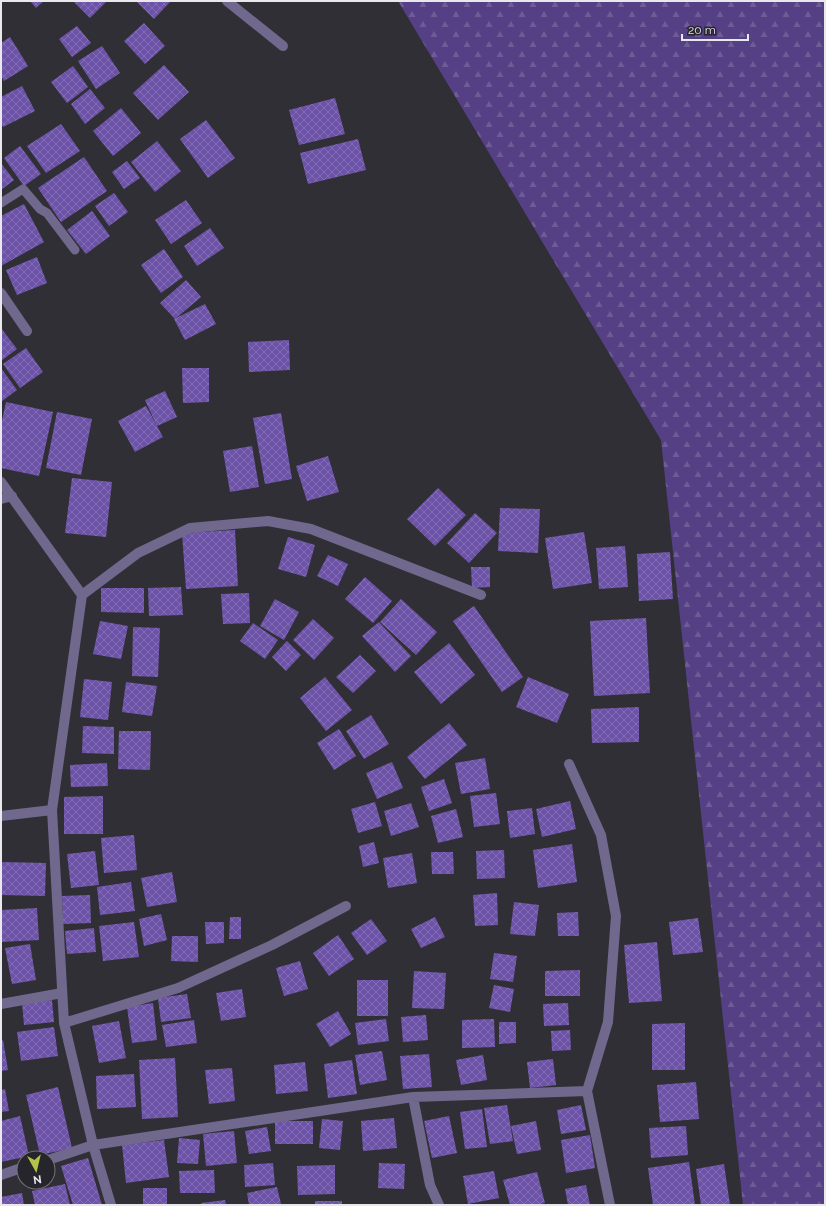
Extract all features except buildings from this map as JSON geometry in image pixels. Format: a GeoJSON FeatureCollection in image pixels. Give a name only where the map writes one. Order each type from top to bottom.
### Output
{"type":"FeatureCollection","features":[{"type":"Feature","properties":{"kind":"street"},"geometry":{"type":"LineString","coordinates":[[227,1],[283,46]]}},
{"type":"Feature","properties":{"kind":"street"},"geometry":{"type":"LineString","coordinates":[[1,293],[27,331]]}},
{"type":"Feature","properties":{"kind":"street"},"geometry":{"type":"LineString","coordinates":[[1,482],[82,595],[52,810],[64,1023],[93,1146],[111,1205]]}},
{"type":"Feature","properties":{"kind":"street"},"geometry":{"type":"LineString","coordinates":[[1,499],[12,496]]}},
{"type":"Feature","properties":{"kind":"street"},"geometry":{"type":"LineString","coordinates":[[82,595],[138,553],[190,528],[268,520],[311,529],[481,595]]}},
{"type":"Feature","properties":{"kind":"street"},"geometry":{"type":"LineString","coordinates":[[569,764],[601,835],[616,916],[608,1022],[587,1091],[610,1205]]}},
{"type":"Feature","properties":{"kind":"street"},"geometry":{"type":"LineString","coordinates":[[1,816],[52,810]]}},
{"type":"Feature","properties":{"kind":"street"},"geometry":{"type":"LineString","coordinates":[[64,1023],[178,988],[272,945],[346,906]]}},
{"type":"Feature","properties":{"kind":"street"},"geometry":{"type":"LineString","coordinates":[[1,1004],[62,993]]}},
{"type":"Feature","properties":{"kind":"street"},"geometry":{"type":"LineString","coordinates":[[56,1158],[93,1146],[413,1096],[587,1091]]}},
{"type":"Feature","properties":{"kind":"street"},"geometry":{"type":"LineString","coordinates":[[413,1096],[430,1185],[439,1205]]}},
{"type":"Feature","properties":{"kind":"street"},"geometry":{"type":"LineString","coordinates":[[1,1175],[16,1170]]}},
{"type":"Feature","properties":{"kind":"lane"},"geometry":{"type":"LineString","coordinates":[[1,203],[22,189],[40,209],[47,213],[75,250]]}},
{"type":"Feature","properties":{"kind":"green space"},"geometry":{"type":"Polygon","coordinates":[[[398,1],[825,1],[825,1205],[743,1205],[661,440],[398,1]]]}}]}
